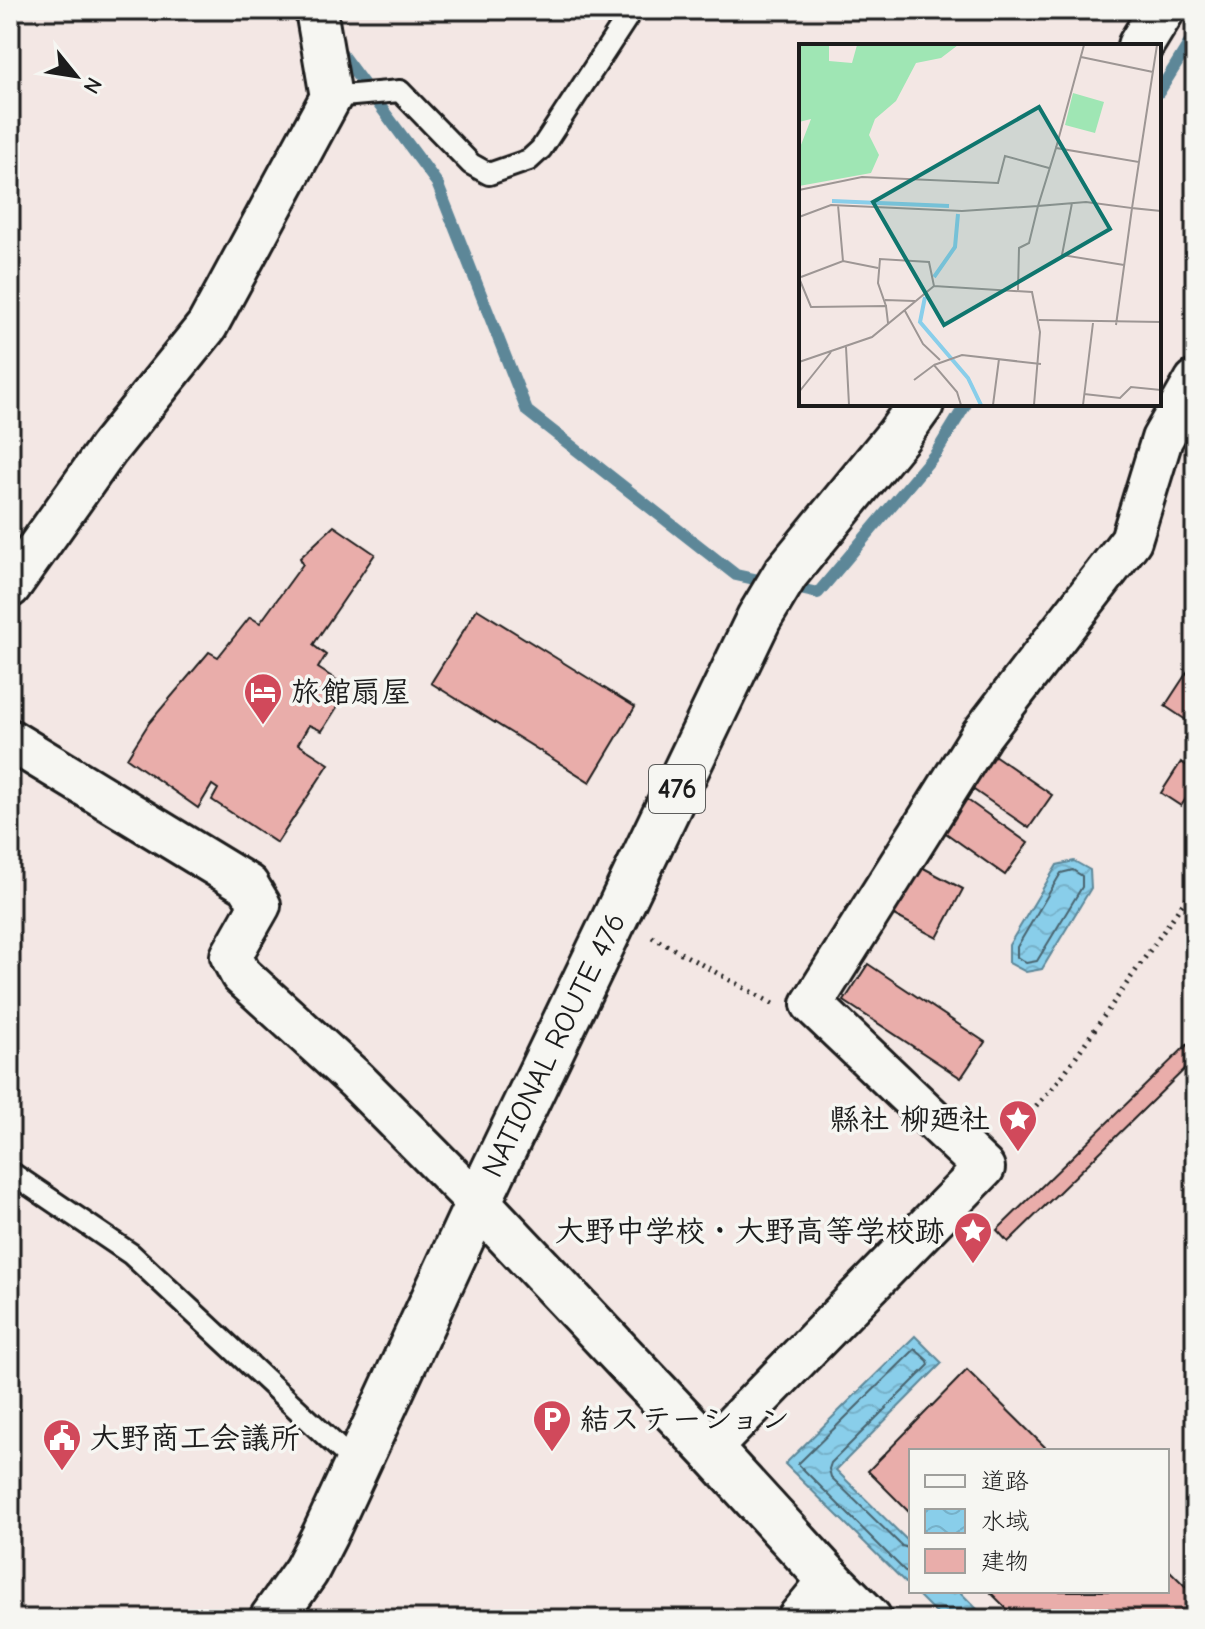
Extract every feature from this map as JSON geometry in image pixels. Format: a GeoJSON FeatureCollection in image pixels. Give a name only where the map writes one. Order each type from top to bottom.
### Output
{"type":"FeatureCollection","features":[{"type":"Feature","properties":{"kind":"main road"},"geometry":{"type":"LineString","coordinates":[[1141,44],[1162,10]]}},
{"type":"Feature","properties":{"kind":"main road","name":"NATIONAL ROUTE 476"},"geometry":{"type":"LineString","coordinates":[[869,1619],[478,1203],[759,618],[786,573],[920,406]]}},
{"type":"Feature","properties":{"kind":"main road"},"geometry":{"type":"LineString","coordinates":[[272,1619],[306,1571],[478,1203]]}},
{"type":"Feature","properties":{"kind":"main road"},"geometry":{"type":"LineString","coordinates":[[800,1619],[831,1581]]}},
{"type":"Feature","properties":{"kind":"street"},"geometry":{"type":"LineString","coordinates":[[10,587],[108,449],[207,326],[331,97],[316,10]]}},
{"type":"Feature","properties":{"kind":"street"},"geometry":{"type":"LineString","coordinates":[[710,1449],[984,1168],[812,1004],[982,734],[1131,540],[1162,439],[1195,381]]}},
{"type":"Feature","properties":{"kind":"street"},"geometry":{"type":"LineString","coordinates":[[10,740],[248,885],[260,905],[231,956],[241,975],[356,1080],[478,1203]]}},
{"type":"Feature","properties":{"kind":"lane"},"geometry":{"type":"LineString","coordinates":[[331,97],[400,91],[471,164],[489,174],[529,160],[541,149],[632,10]]}},
{"type":"Feature","properties":{"kind":"lane"},"geometry":{"type":"LineString","coordinates":[[11,1175],[131,1254],[357,1465]]}},
{"type":"Feature","properties":{"kind":"path"},"geometry":{"type":"LineString","coordinates":[[984,1168],[1060,1079],[1195,886]]}},
{"type":"Feature","properties":{"kind":"path"},"geometry":{"type":"LineString","coordinates":[[616,917],[782,1010],[812,1004]]}},
{"type":"Feature","properties":{"kind":"water"},"geometry":{"type":"Polygon","coordinates":[[[1074,861],[1090,870],[1091,888],[1042,969],[1026,972],[1009,963],[1009,945],[1057,865],[1074,861]]]}},
{"type":"Feature","properties":{"kind":"water"},"geometry":{"type":"Polygon","coordinates":[[[915,1336],[942,1363],[836,1470],[909,1542],[909,1586],[785,1464],[915,1336]]]}},
{"type":"Feature","properties":{"kind":"water"},"geometry":{"type":"Polygon","coordinates":[[[916,1593],[961,1593],[987,1619],[942,1619],[916,1593]]]}},
{"type":"Feature","properties":{"kind":"building"},"geometry":{"type":"Polygon","coordinates":[[[334,526],[375,554],[313,645],[326,655],[318,668],[349,688],[322,731],[309,725],[298,744],[329,764],[277,843],[212,800],[218,789],[212,785],[198,808],[127,758],[149,723],[209,652],[218,657],[250,617],[260,623],[303,564],[300,558],[334,526]]]}},
{"type":"Feature","properties":{"kind":"building"},"geometry":{"type":"Polygon","coordinates":[[[477,609],[635,707],[590,782],[431,683],[477,609]]]}},
{"type":"Feature","properties":{"kind":"building"},"geometry":{"type":"Polygon","coordinates":[[[1195,660],[1195,726],[1165,706],[1195,660]]]}},
{"type":"Feature","properties":{"kind":"building"},"geometry":{"type":"Polygon","coordinates":[[[994,755],[1052,795],[1029,828],[971,788],[994,755]]]}},
{"type":"Feature","properties":{"kind":"building"},"geometry":{"type":"Polygon","coordinates":[[[1181,762],[1195,771],[1195,785],[1181,806],[1161,793],[1181,762]]]}},
{"type":"Feature","properties":{"kind":"building"},"geometry":{"type":"Polygon","coordinates":[[[966,799],[1028,843],[1005,875],[943,831],[966,799]]]}},
{"type":"Feature","properties":{"kind":"building"},"geometry":{"type":"Polygon","coordinates":[[[916,864],[963,889],[937,938],[890,913],[916,864]]]}},
{"type":"Feature","properties":{"kind":"building"},"geometry":{"type":"Polygon","coordinates":[[[868,964],[985,1042],[961,1078],[844,1001],[868,964]]]}},
{"type":"Feature","properties":{"kind":"building"},"geometry":{"type":"Polygon","coordinates":[[[1195,1037],[1195,1059],[1008,1242],[997,1230],[1195,1037]]]}},
{"type":"Feature","properties":{"kind":"building"},"geometry":{"type":"Polygon","coordinates":[[[967,1370],[1047,1449],[909,1449],[909,1512],[868,1471],[967,1370]]]}},
{"type":"Feature","properties":{"kind":"building"},"geometry":{"type":"Polygon","coordinates":[[[1169,1570],[1195,1596],[1195,1619],[1017,1619],[991,1593],[1169,1593],[1169,1570]]]}},
{"type":"Feature","properties":{"kind":"waterway"},"geometry":{"type":"LineString","coordinates":[[1161,89],[1195,34]]}},
{"type":"Feature","properties":{"kind":"waterway"},"geometry":{"type":"LineString","coordinates":[[334,44],[437,183],[527,411],[736,575],[818,593],[936,453],[965,406]]}},
{"type":"Feature","properties":{"kind":"place","name":"旅館扇屋"},"geometry":{"type":"Point","coordinates":[263,726]}},
{"type":"Feature","properties":{"kind":"place","name":"縣社 柳廼社"},"geometry":{"type":"Point","coordinates":[1018,1153]}},
{"type":"Feature","properties":{"kind":"place","name":"大野中学校・大野高等学校跡"},"geometry":{"type":"Point","coordinates":[973,1265]}},
{"type":"Feature","properties":{"kind":"place","name":"結ステーション"},"geometry":{"type":"Point","coordinates":[552,1453]}},
{"type":"Feature","properties":{"kind":"place","name":"大野商工会議所"},"geometry":{"type":"Point","coordinates":[62,1472]}}]}
